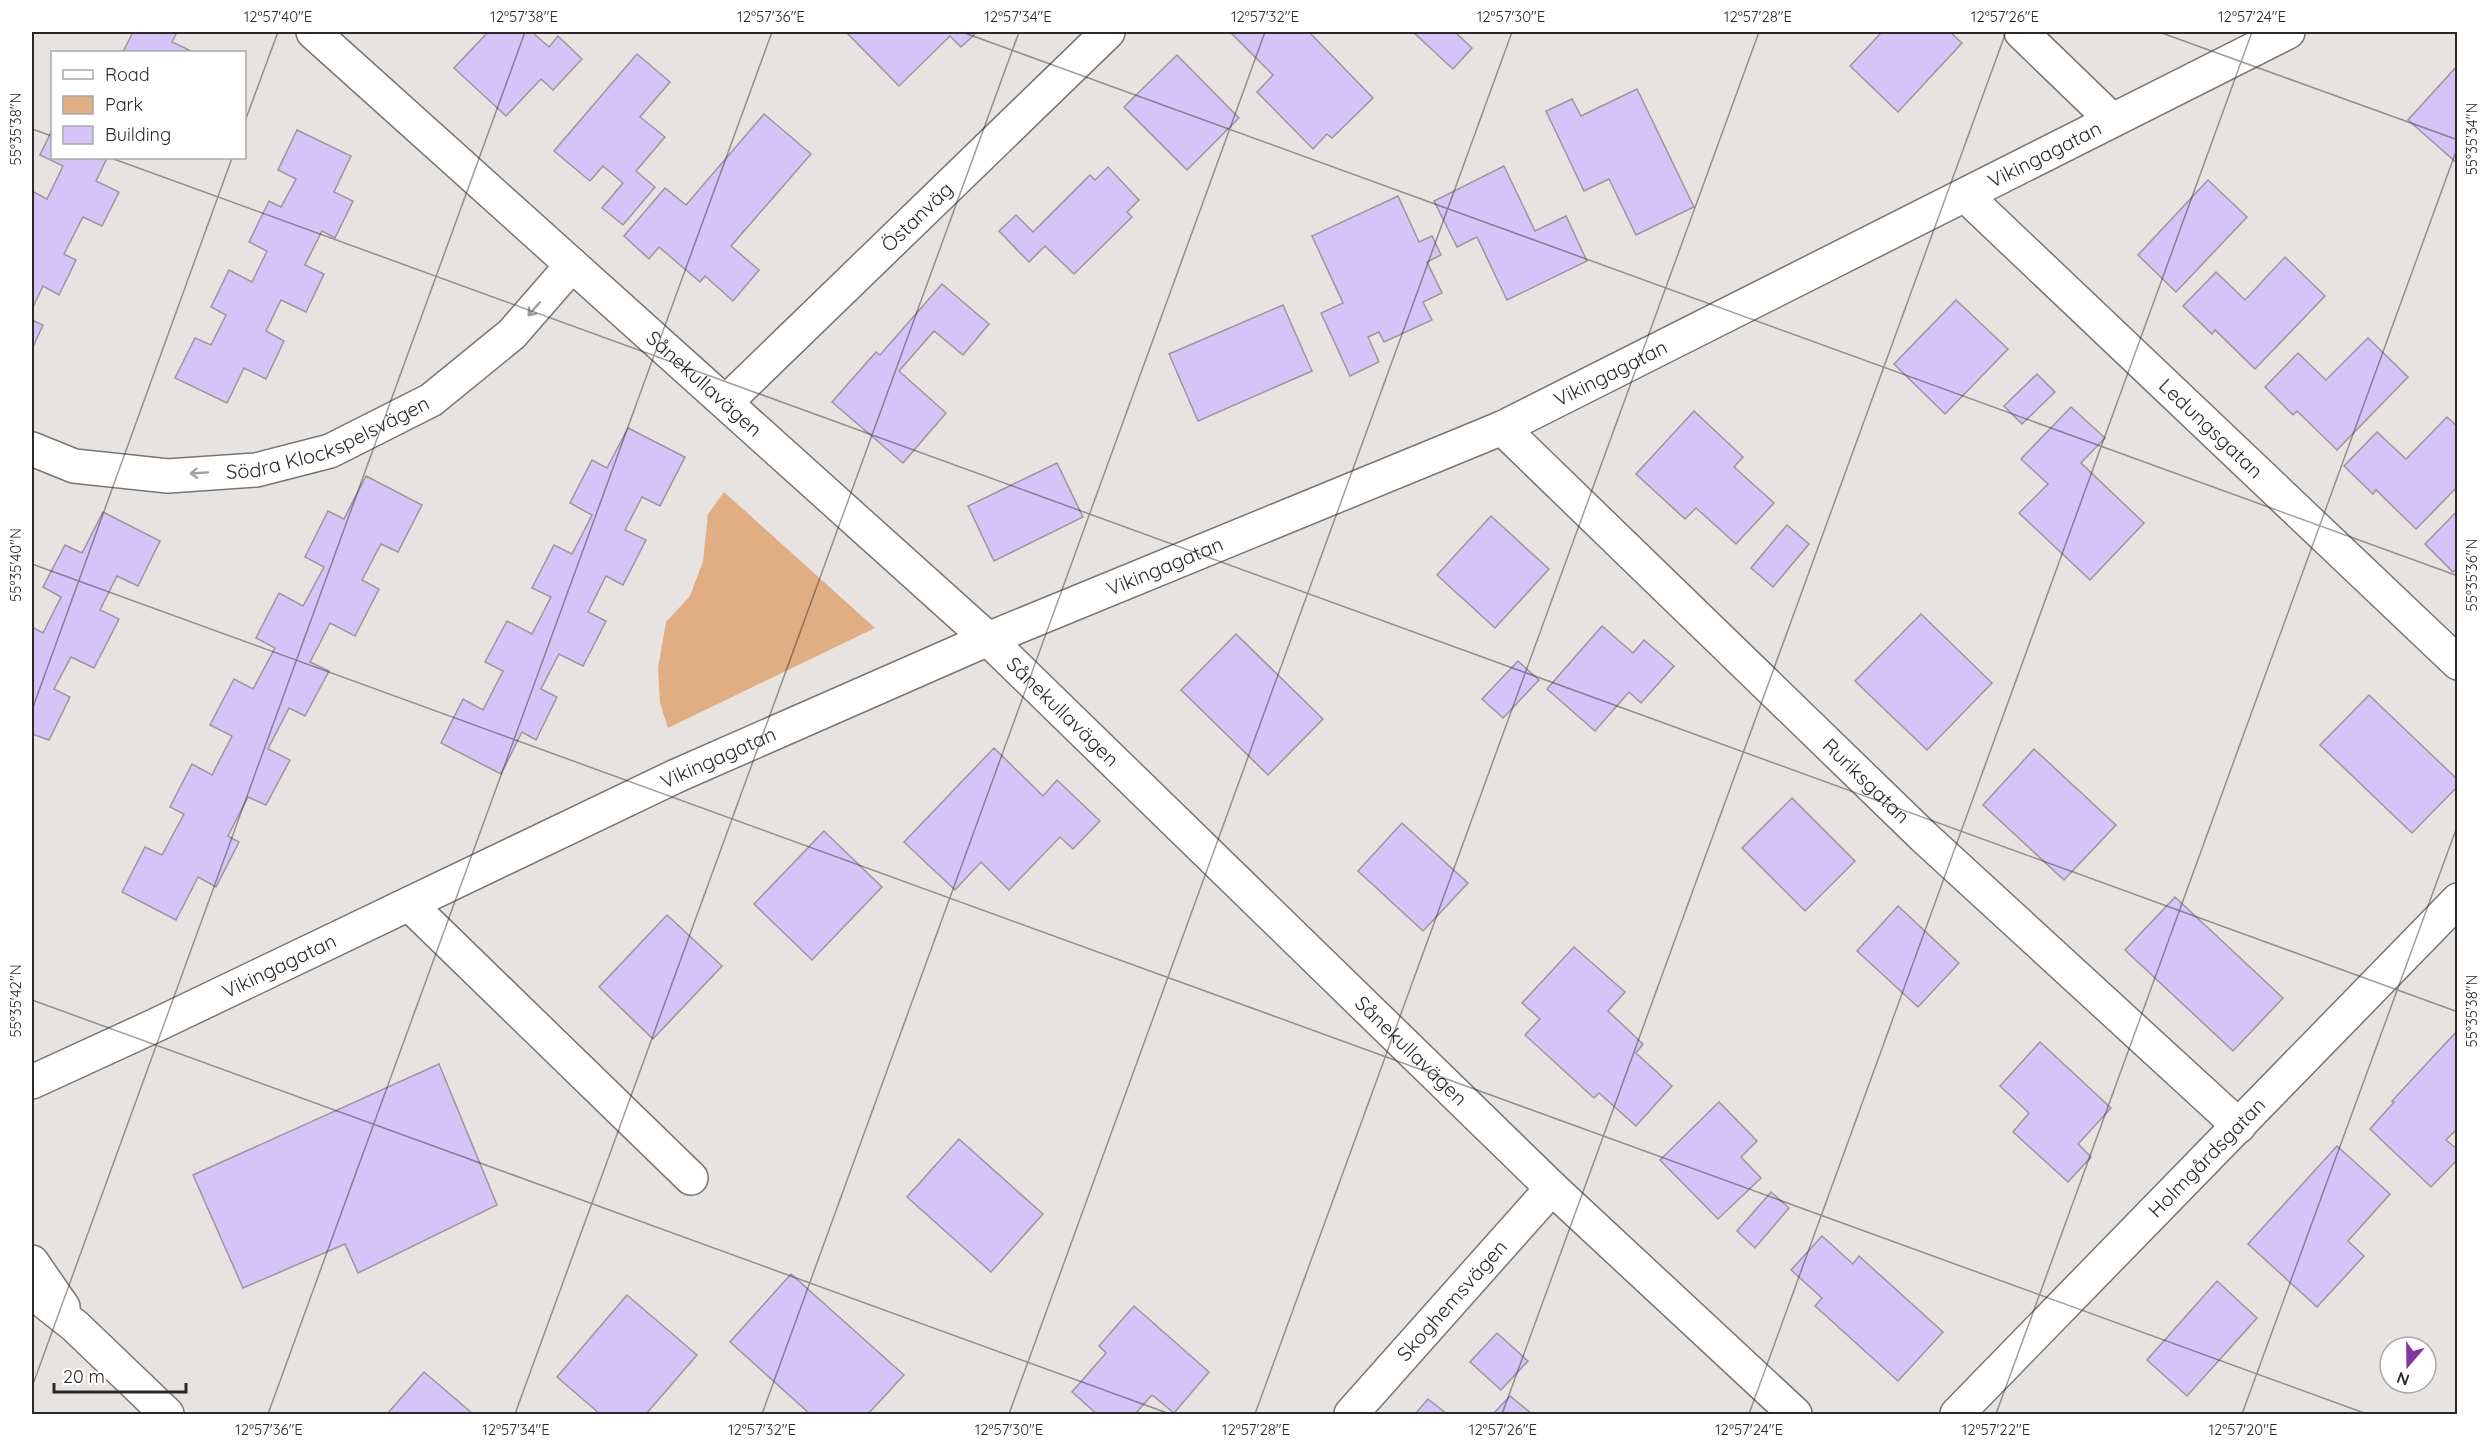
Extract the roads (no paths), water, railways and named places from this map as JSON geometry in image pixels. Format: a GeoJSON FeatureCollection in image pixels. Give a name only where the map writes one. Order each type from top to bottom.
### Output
{"type":"FeatureCollection","features":[{"type":"Feature","properties":{"kind":"street","name":"Sånekullavägen"},"geometry":{"type":"LineString","coordinates":[[313,32],[988,639],[1552,1188],[1795,1414]]}},
{"type":"Feature","properties":{"kind":"street","name":"Östanväg"},"geometry":{"type":"LineString","coordinates":[[726,402],[1108,32]]}},
{"type":"Feature","properties":{"kind":"street"},"geometry":{"type":"LineString","coordinates":[[2021,32],[2111,119]]}},
{"type":"Feature","properties":{"kind":"street","name":"Vikingagatan"},"geometry":{"type":"LineString","coordinates":[[32,1082],[675,776],[988,639],[1502,428],[2111,119],[2288,32]]}},
{"type":"Feature","properties":{"kind":"street","name":"Ledungsgatan"},"geometry":{"type":"LineString","coordinates":[[1965,195],[2457,663]]}},
{"type":"Feature","properties":{"kind":"street","name":"Södra Klockspelsvägen"},"geometry":{"type":"LineString","coordinates":[[32,449],[74,466],[168,476],[256,470],[330,452],[431,400],[512,334],[572,265]]}},
{"type":"Feature","properties":{"kind":"street","name":"Ruriksgatan"},"geometry":{"type":"LineString","coordinates":[[1502,428],[1924,837],[2239,1126]]}},
{"type":"Feature","properties":{"kind":"street","name":"Holmgårdsgatan"},"geometry":{"type":"LineString","coordinates":[[1957,1414],[2457,900]]}},
{"type":"Feature","properties":{"kind":"street"},"geometry":{"type":"LineString","coordinates":[[409,904],[691,1178]]}},
{"type":"Feature","properties":{"kind":"street","name":"Skoghemsvägen"},"geometry":{"type":"LineString","coordinates":[[1351,1414],[1552,1188]]}},
{"type":"Feature","properties":{"kind":"street"},"geometry":{"type":"LineString","coordinates":[[32,1262],[75,1326]]}},
{"type":"Feature","properties":{"kind":"street"},"geometry":{"type":"LineString","coordinates":[[32,1292],[75,1326],[167,1414]]}}]}
